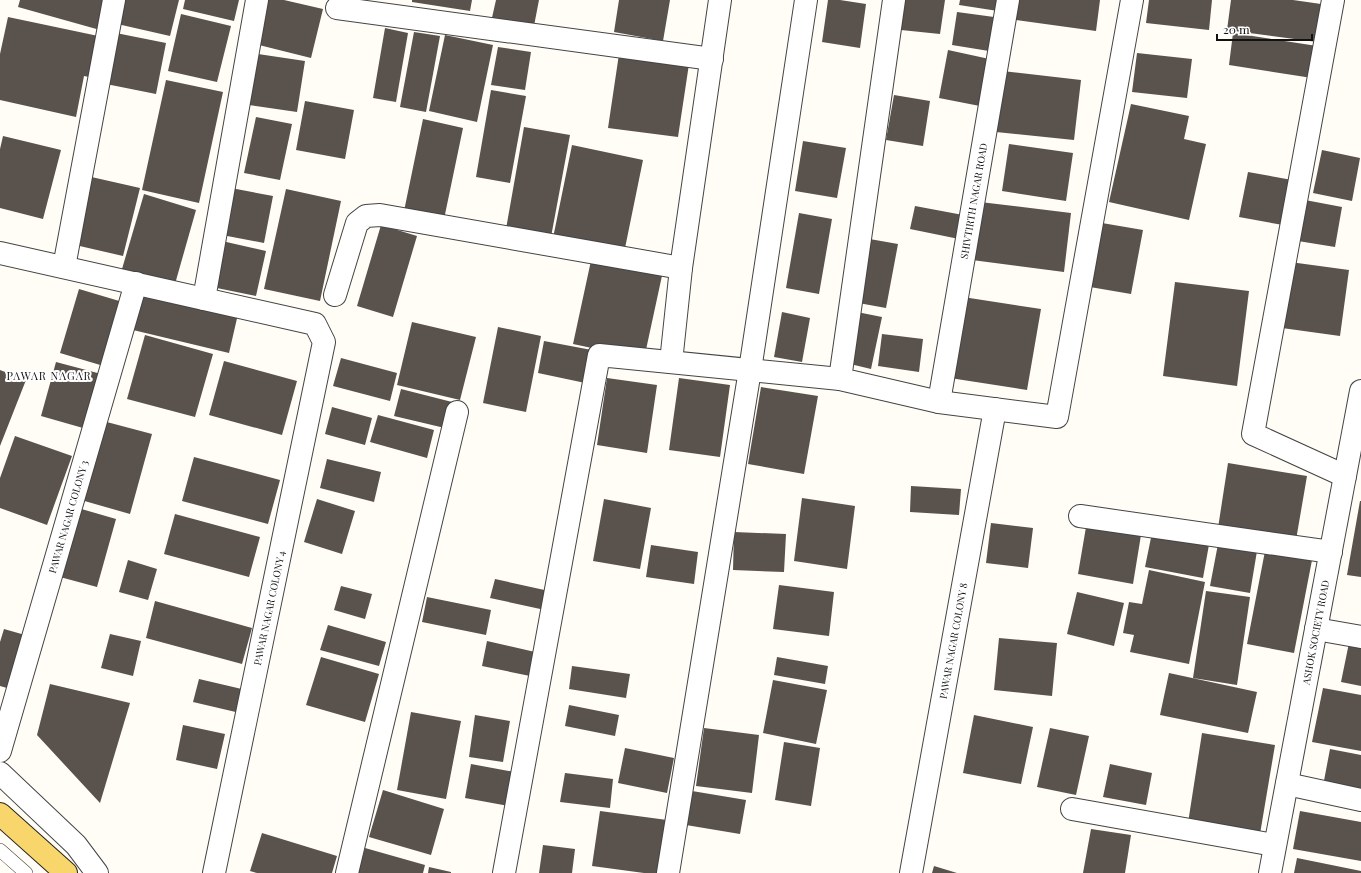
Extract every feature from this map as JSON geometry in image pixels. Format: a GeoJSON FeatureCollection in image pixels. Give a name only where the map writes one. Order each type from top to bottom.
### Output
{"type":"FeatureCollection","features":[{"type":"Feature","properties":{"kind":"main road"},"geometry":{"type":"LineString","coordinates":[[0,814],[66,873]]}},
{"type":"Feature","properties":{"kind":"street"},"geometry":{"type":"LineString","coordinates":[[64,267],[114,0]]}},
{"type":"Feature","properties":{"kind":"street"},"geometry":{"type":"LineString","coordinates":[[0,253],[204,298],[257,0]]}},
{"type":"Feature","properties":{"kind":"street"},"geometry":{"type":"LineString","coordinates":[[671,362],[681,268],[720,0]]}},
{"type":"Feature","properties":{"kind":"street"},"geometry":{"type":"LineString","coordinates":[[668,873],[750,370],[806,0]]}},
{"type":"Feature","properties":{"kind":"street"},"geometry":{"type":"LineString","coordinates":[[840,379],[894,0]]}},
{"type":"Feature","properties":{"kind":"street","name":"SHIVTIRTH NAGAR ROAD"},"geometry":{"type":"LineString","coordinates":[[939,402],[1008,0]]}},
{"type":"Feature","properties":{"kind":"street"},"geometry":{"type":"LineString","coordinates":[[504,873],[599,355],[840,379],[939,402],[1057,417],[1132,0]]}},
{"type":"Feature","properties":{"kind":"street"},"geometry":{"type":"LineString","coordinates":[[1332,0],[1253,434],[1345,476]]}},
{"type":"Feature","properties":{"kind":"street"},"geometry":{"type":"LineString","coordinates":[[337,8],[712,59]]}},
{"type":"Feature","properties":{"kind":"street"},"geometry":{"type":"LineString","coordinates":[[335,295],[357,223],[366,216],[380,215],[681,268]]}},
{"type":"Feature","properties":{"kind":"street","name":"PAWAR NAGAR COLONY 3"},"geometry":{"type":"LineString","coordinates":[[0,751],[136,283]]}},
{"type":"Feature","properties":{"kind":"street","name":"PAWAR NAGAR COLONY 4"},"geometry":{"type":"LineString","coordinates":[[204,298],[315,324],[324,342],[214,873]]}},
{"type":"Feature","properties":{"kind":"street","name":"ASHOK SOCIETY ROAD"},"geometry":{"type":"LineString","coordinates":[[1270,873],[1274,845],[1287,784],[1345,476],[1356,442],[1361,391]]}},
{"type":"Feature","properties":{"kind":"street","name":"PAWAR NAGAR COLONY 8"},"geometry":{"type":"LineString","coordinates":[[911,873],[996,409]]}},
{"type":"Feature","properties":{"kind":"street"},"geometry":{"type":"LineString","coordinates":[[347,873],[457,412]]}},
{"type":"Feature","properties":{"kind":"street"},"geometry":{"type":"LineString","coordinates":[[1080,516],[1331,552]]}},
{"type":"Feature","properties":{"kind":"street"},"geometry":{"type":"LineString","coordinates":[[1316,629],[1361,637]]}},
{"type":"Feature","properties":{"kind":"street"},"geometry":{"type":"LineString","coordinates":[[0,773],[76,845],[97,873]]}},
{"type":"Feature","properties":{"kind":"street"},"geometry":{"type":"LineString","coordinates":[[1287,784],[1361,800]]}},
{"type":"Feature","properties":{"kind":"street"},"geometry":{"type":"LineString","coordinates":[[1072,808],[1274,845]]}},
{"type":"Feature","properties":{"kind":"lane"},"geometry":{"type":"LineString","coordinates":[[0,850],[26,873]]}},
{"type":"Feature","properties":{"kind":"building"},"geometry":{"type":"Polygon","coordinates":[[[20,0],[109,0],[100,30],[18,7],[20,0]]]}},
{"type":"Feature","properties":{"kind":"building"},"geometry":{"type":"Polygon","coordinates":[[[119,0],[179,0],[170,36],[113,23],[119,0]]]}},
{"type":"Feature","properties":{"kind":"building"},"geometry":{"type":"Polygon","coordinates":[[[185,0],[239,0],[234,21],[183,9],[185,0]]]}},
{"type":"Feature","properties":{"kind":"building"},"geometry":{"type":"Polygon","coordinates":[[[266,0],[284,0],[323,9],[311,58],[255,44],[266,0]]]}},
{"type":"Feature","properties":{"kind":"building"},"geometry":{"type":"Polygon","coordinates":[[[412,0],[472,0],[470,11],[412,2],[412,0]]]}},
{"type":"Feature","properties":{"kind":"building"},"geometry":{"type":"Polygon","coordinates":[[[496,0],[539,0],[533,31],[491,22],[496,0]]]}},
{"type":"Feature","properties":{"kind":"building"},"geometry":{"type":"Polygon","coordinates":[[[619,0],[670,0],[663,41],[614,32],[619,0]]]}},
{"type":"Feature","properties":{"kind":"building"},"geometry":{"type":"Polygon","coordinates":[[[828,0],[840,0],[866,4],[860,48],[822,42],[828,0]]]}},
{"type":"Feature","properties":{"kind":"building"},"geometry":{"type":"Polygon","coordinates":[[[905,0],[945,0],[940,34],[901,30],[905,0]]]}},
{"type":"Feature","properties":{"kind":"building"},"geometry":{"type":"Polygon","coordinates":[[[960,0],[1000,0],[998,11],[959,5],[960,0]]]}},
{"type":"Feature","properties":{"kind":"building"},"geometry":{"type":"Polygon","coordinates":[[[1011,0],[1100,0],[1096,31],[1008,19],[1011,0]]]}},
{"type":"Feature","properties":{"kind":"building"},"geometry":{"type":"Polygon","coordinates":[[[1149,0],[1212,0],[1209,30],[1146,23],[1149,0]]]}},
{"type":"Feature","properties":{"kind":"building"},"geometry":{"type":"Polygon","coordinates":[[[1231,0],[1293,0],[1321,4],[1317,42],[1227,30],[1231,0]]]}},
{"type":"Feature","properties":{"kind":"building"},"geometry":{"type":"Polygon","coordinates":[[[957,12],[994,17],[989,51],[952,45],[957,12]]]}},
{"type":"Feature","properties":{"kind":"building"},"geometry":{"type":"Polygon","coordinates":[[[181,14],[231,26],[217,82],[168,71],[181,14]]]}},
{"type":"Feature","properties":{"kind":"building"},"geometry":{"type":"Polygon","coordinates":[[[8,17],[103,37],[94,78],[84,76],[76,117],[0,100],[0,54],[8,17]]]}},
{"type":"Feature","properties":{"kind":"building"},"geometry":{"type":"Polygon","coordinates":[[[385,28],[408,33],[396,102],[373,98],[385,28]]]}},
{"type":"Feature","properties":{"kind":"building"},"geometry":{"type":"Polygon","coordinates":[[[111,32],[166,43],[156,94],[101,83],[111,32]]]}},
{"type":"Feature","properties":{"kind":"building"},"geometry":{"type":"Polygon","coordinates":[[[414,32],[440,36],[426,112],[400,107],[414,32]]]}},
{"type":"Feature","properties":{"kind":"building"},"geometry":{"type":"Polygon","coordinates":[[[1233,33],[1317,46],[1312,78],[1229,65],[1233,33]]]}},
{"type":"Feature","properties":{"kind":"building"},"geometry":{"type":"Polygon","coordinates":[[[445,35],[493,45],[477,122],[429,111],[445,35]]]}},
{"type":"Feature","properties":{"kind":"building"},"geometry":{"type":"Polygon","coordinates":[[[498,47],[531,52],[525,90],[491,85],[498,47]]]}},
{"type":"Feature","properties":{"kind":"building"},"geometry":{"type":"Polygon","coordinates":[[[948,50],[994,60],[985,107],[939,98],[948,50]]]}},
{"type":"Feature","properties":{"kind":"building"},"geometry":{"type":"Polygon","coordinates":[[[1137,53],[1192,59],[1187,98],[1132,92],[1137,53]]]}},
{"type":"Feature","properties":{"kind":"building"},"geometry":{"type":"Polygon","coordinates":[[[258,54],[305,61],[297,112],[249,105],[258,54]]]}},
{"type":"Feature","properties":{"kind":"building"},"geometry":{"type":"Polygon","coordinates":[[[619,54],[689,64],[678,137],[608,128],[619,54]]]}},
{"type":"Feature","properties":{"kind":"building"},"geometry":{"type":"Polygon","coordinates":[[[1002,71],[1081,80],[1074,140],[996,132],[1002,71]]]}},
{"type":"Feature","properties":{"kind":"building"},"geometry":{"type":"Polygon","coordinates":[[[166,80],[223,92],[199,203],[142,190],[166,80]]]}},
{"type":"Feature","properties":{"kind":"building"},"geometry":{"type":"Polygon","coordinates":[[[491,90],[526,96],[510,183],[476,177],[491,90]]]}},
{"type":"Feature","properties":{"kind":"building"},"geometry":{"type":"Polygon","coordinates":[[[894,95],[930,101],[923,146],[886,140],[894,95]]]}},
{"type":"Feature","properties":{"kind":"building"},"geometry":{"type":"Polygon","coordinates":[[[305,101],[354,110],[345,159],[296,150],[305,101]]]}},
{"type":"Feature","properties":{"kind":"building"},"geometry":{"type":"Polygon","coordinates":[[[1131,104],[1189,116],[1184,139],[1206,144],[1189,220],[1109,202],[1131,104]]]}},
{"type":"Feature","properties":{"kind":"building"},"geometry":{"type":"Polygon","coordinates":[[[256,117],[292,124],[280,180],[244,173],[256,117]]]}},
{"type":"Feature","properties":{"kind":"building"},"geometry":{"type":"Polygon","coordinates":[[[423,119],[463,128],[443,224],[403,216],[423,119]]]}},
{"type":"Feature","properties":{"kind":"building"},"geometry":{"type":"Polygon","coordinates":[[[524,127],[570,135],[551,237],[506,229],[524,127]]]}},
{"type":"Feature","properties":{"kind":"building"},"geometry":{"type":"Polygon","coordinates":[[[3,136],[61,150],[43,219],[0,208],[0,149],[3,136]]]}},
{"type":"Feature","properties":{"kind":"building"},"geometry":{"type":"Polygon","coordinates":[[[803,141],[846,148],[837,198],[795,191],[803,141]]]}},
{"type":"Feature","properties":{"kind":"building"},"geometry":{"type":"Polygon","coordinates":[[[1009,144],[1073,153],[1066,201],[1002,191],[1009,144]]]}},
{"type":"Feature","properties":{"kind":"building"},"geometry":{"type":"Polygon","coordinates":[[[572,145],[643,160],[624,253],[553,238],[572,145]]]}},
{"type":"Feature","properties":{"kind":"building"},"geometry":{"type":"Polygon","coordinates":[[[1322,150],[1360,158],[1352,201],[1313,193],[1322,150]]]}},
{"type":"Feature","properties":{"kind":"building"},"geometry":{"type":"Polygon","coordinates":[[[1248,172],[1292,180],[1283,225],[1239,217],[1248,172]]]}},
{"type":"Feature","properties":{"kind":"building"},"geometry":{"type":"Polygon","coordinates":[[[87,176],[140,188],[123,256],[71,244],[87,176]]]}},
{"type":"Feature","properties":{"kind":"building"},"geometry":{"type":"Polygon","coordinates":[[[231,188],[273,196],[264,243],[222,235],[231,188]]]}},
{"type":"Feature","properties":{"kind":"building"},"geometry":{"type":"Polygon","coordinates":[[[286,189],[341,201],[320,301],[264,289],[286,189]]]}},
{"type":"Feature","properties":{"kind":"building"},"geometry":{"type":"Polygon","coordinates":[[[144,194],[196,210],[175,284],[122,269],[144,194]]]}},
{"type":"Feature","properties":{"kind":"building"},"geometry":{"type":"Polygon","coordinates":[[[1305,200],[1342,207],[1335,247],[1298,241],[1305,200]]]}},
{"type":"Feature","properties":{"kind":"building"},"geometry":{"type":"Polygon","coordinates":[[[980,202],[1071,213],[1064,272],[972,260],[980,202]]]}},
{"type":"Feature","properties":{"kind":"building"},"geometry":{"type":"Polygon","coordinates":[[[915,206],[963,215],[959,239],[910,229],[915,206]]]}},
{"type":"Feature","properties":{"kind":"building"},"geometry":{"type":"Polygon","coordinates":[[[799,213],[832,219],[819,294],[786,288],[799,213]]]}},
{"type":"Feature","properties":{"kind":"building"},"geometry":{"type":"Polygon","coordinates":[[[1102,223],[1143,230],[1131,294],[1090,287],[1102,223]]]}},
{"type":"Feature","properties":{"kind":"building"},"geometry":{"type":"Polygon","coordinates":[[[381,225],[417,236],[393,317],[357,306],[381,225]]]}},
{"type":"Feature","properties":{"kind":"building"},"geometry":{"type":"Polygon","coordinates":[[[864,238],[898,244],[886,308],[853,302],[864,238]]]}},
{"type":"Feature","properties":{"kind":"building"},"geometry":{"type":"Polygon","coordinates":[[[222,241],[266,251],[256,296],[212,287],[222,241]]]}},
{"type":"Feature","properties":{"kind":"building"},"geometry":{"type":"Polygon","coordinates":[[[592,256],[663,271],[644,359],[573,344],[592,256]]]}},
{"type":"Feature","properties":{"kind":"building"},"geometry":{"type":"Polygon","coordinates":[[[1290,262],[1349,270],[1340,336],[1282,328],[1290,262]]]}},
{"type":"Feature","properties":{"kind":"building"},"geometry":{"type":"Polygon","coordinates":[[[1175,282],[1249,291],[1237,386],[1163,376],[1175,282]]]}},
{"type":"Feature","properties":{"kind":"building"},"geometry":{"type":"Polygon","coordinates":[[[79,289],[126,303],[107,367],[60,353],[79,289]]]}},
{"type":"Feature","properties":{"kind":"building"},"geometry":{"type":"Polygon","coordinates":[[[143,291],[238,314],[229,353],[133,330],[143,291]]]}},
{"type":"Feature","properties":{"kind":"building"},"geometry":{"type":"Polygon","coordinates":[[[963,297],[1041,309],[1027,390],[950,378],[963,297]]]}},
{"type":"Feature","properties":{"kind":"building"},"geometry":{"type":"Polygon","coordinates":[[[782,312],[810,318],[802,362],[774,357],[782,312]]]}},
{"type":"Feature","properties":{"kind":"building"},"geometry":{"type":"Polygon","coordinates":[[[857,312],[882,317],[871,369],[846,363],[857,312]]]}},
{"type":"Feature","properties":{"kind":"building"},"geometry":{"type":"Polygon","coordinates":[[[412,322],[476,337],[460,400],[397,385],[412,322]]]}},
{"type":"Feature","properties":{"kind":"building"},"geometry":{"type":"Polygon","coordinates":[[[498,327],[541,336],[526,412],[483,403],[498,327]]]}},
{"type":"Feature","properties":{"kind":"building"},"geometry":{"type":"Polygon","coordinates":[[[882,334],[923,339],[919,372],[878,366],[882,334]]]}},
{"type":"Feature","properties":{"kind":"building"},"geometry":{"type":"Polygon","coordinates":[[[145,335],[213,354],[195,417],[127,399],[145,335]]]}},
{"type":"Feature","properties":{"kind":"building"},"geometry":{"type":"Polygon","coordinates":[[[544,341],[597,351],[590,384],[538,373],[544,341]]]}},
{"type":"Feature","properties":{"kind":"building"},"geometry":{"type":"Polygon","coordinates":[[[341,358],[397,373],[390,401],[333,386],[341,358]]]}},
{"type":"Feature","properties":{"kind":"building"},"geometry":{"type":"Polygon","coordinates":[[[224,361],[297,381],[282,435],[209,415],[224,361]]]}},
{"type":"Feature","properties":{"kind":"building"},"geometry":{"type":"Polygon","coordinates":[[[56,362],[105,375],[90,430],[41,416],[56,362]]]}},
{"type":"Feature","properties":{"kind":"building"},"geometry":{"type":"Polygon","coordinates":[[[0,370],[26,380],[0,446],[0,370]]]}},
{"type":"Feature","properties":{"kind":"building"},"geometry":{"type":"Polygon","coordinates":[[[607,378],[657,385],[647,453],[597,445],[607,378]]]}},
{"type":"Feature","properties":{"kind":"building"},"geometry":{"type":"Polygon","coordinates":[[[679,378],[730,385],[720,457],[669,450],[679,378]]]}},
{"type":"Feature","properties":{"kind":"building"},"geometry":{"type":"Polygon","coordinates":[[[761,387],[818,396],[804,474],[748,464],[761,387]]]}},
{"type":"Feature","properties":{"kind":"building"},"geometry":{"type":"Polygon","coordinates":[[[401,389],[456,403],[449,429],[394,416],[401,389]]]}},
{"type":"Feature","properties":{"kind":"building"},"geometry":{"type":"Polygon","coordinates":[[[332,407],[372,418],[365,445],[325,434],[332,407]]]}},
{"type":"Feature","properties":{"kind":"building"},"geometry":{"type":"Polygon","coordinates":[[[378,415],[434,430],[427,458],[370,442],[378,415]]]}},
{"type":"Feature","properties":{"kind":"building"},"geometry":{"type":"Polygon","coordinates":[[[103,421],[152,434],[130,514],[81,500],[103,421]]]}},
{"type":"Feature","properties":{"kind":"building"},"geometry":{"type":"Polygon","coordinates":[[[15,436],[72,456],[47,525],[0,508],[0,478],[15,436]]]}},
{"type":"Feature","properties":{"kind":"building"},"geometry":{"type":"Polygon","coordinates":[[[194,457],[280,480],[268,524],[182,501],[194,457]]]}},
{"type":"Feature","properties":{"kind":"building"},"geometry":{"type":"Polygon","coordinates":[[[327,459],[381,472],[374,502],[320,488],[327,459]]]}},
{"type":"Feature","properties":{"kind":"building"},"geometry":{"type":"Polygon","coordinates":[[[1228,463],[1307,476],[1296,540],[1218,528],[1228,463]]]}},
{"type":"Feature","properties":{"kind":"building"},"geometry":{"type":"Polygon","coordinates":[[[911,486],[961,489],[959,515],[910,512],[911,486]]]}},
{"type":"Feature","properties":{"kind":"building"},"geometry":{"type":"Polygon","coordinates":[[[802,498],[855,506],[847,569],[794,561],[802,498]]]}},
{"type":"Feature","properties":{"kind":"building"},"geometry":{"type":"Polygon","coordinates":[[[317,499],[355,511],[342,554],[304,542],[317,499]]]}},
{"type":"Feature","properties":{"kind":"building"},"geometry":{"type":"Polygon","coordinates":[[[604,499],[651,508],[640,569],[593,561],[604,499]]]}},
{"type":"Feature","properties":{"kind":"building"},"geometry":{"type":"Polygon","coordinates":[[[1361,501],[1361,577],[1347,575],[1361,501]]]}},
{"type":"Feature","properties":{"kind":"building"},"geometry":{"type":"Polygon","coordinates":[[[78,508],[116,519],[97,587],[60,577],[78,508]]]}},
{"type":"Feature","properties":{"kind":"building"},"geometry":{"type":"Polygon","coordinates":[[[175,514],[260,537],[249,577],[164,554],[175,514]]]}},
{"type":"Feature","properties":{"kind":"building"},"geometry":{"type":"Polygon","coordinates":[[[991,523],[1033,528],[1028,568],[986,563],[991,523]]]}},
{"type":"Feature","properties":{"kind":"building"},"geometry":{"type":"Polygon","coordinates":[[[1086,527],[1141,535],[1133,584],[1078,574],[1086,527]]]}},
{"type":"Feature","properties":{"kind":"building"},"geometry":{"type":"Polygon","coordinates":[[[1153,528],[1210,539],[1203,578],[1145,567],[1153,528]]]}},
{"type":"Feature","properties":{"kind":"building"},"geometry":{"type":"Polygon","coordinates":[[[734,532],[786,534],[784,572],[733,570],[734,532]]]}},
{"type":"Feature","properties":{"kind":"building"},"geometry":{"type":"Polygon","coordinates":[[[1218,544],[1257,551],[1250,593],[1210,586],[1218,544]]]}},
{"type":"Feature","properties":{"kind":"building"},"geometry":{"type":"Polygon","coordinates":[[[651,545],[698,552],[694,584],[646,577],[651,545]]]}},
{"type":"Feature","properties":{"kind":"building"},"geometry":{"type":"Polygon","coordinates":[[[1266,546],[1313,555],[1294,653],[1247,644],[1266,546]]]}},
{"type":"Feature","properties":{"kind":"building"},"geometry":{"type":"Polygon","coordinates":[[[128,560],[157,569],[148,600],[119,592],[128,560]]]}},
{"type":"Feature","properties":{"kind":"building"},"geometry":{"type":"Polygon","coordinates":[[[1149,570],[1205,582],[1189,664],[1130,652],[1134,635],[1123,633],[1129,602],[1142,604],[1149,570]]]}},
{"type":"Feature","properties":{"kind":"building"},"geometry":{"type":"Polygon","coordinates":[[[495,579],[549,591],[545,610],[490,598],[495,579]]]}},
{"type":"Feature","properties":{"kind":"building"},"geometry":{"type":"Polygon","coordinates":[[[779,585],[834,592],[829,636],[773,629],[779,585]]]}},
{"type":"Feature","properties":{"kind":"building"},"geometry":{"type":"Polygon","coordinates":[[[341,586],[372,594],[365,619],[334,610],[341,586]]]}},
{"type":"Feature","properties":{"kind":"building"},"geometry":{"type":"Polygon","coordinates":[[[1206,591],[1250,597],[1237,685],[1193,678],[1206,591]]]}},
{"type":"Feature","properties":{"kind":"building"},"geometry":{"type":"Polygon","coordinates":[[[1077,592],[1124,603],[1114,646],[1067,634],[1077,592]]]}},
{"type":"Feature","properties":{"kind":"building"},"geometry":{"type":"Polygon","coordinates":[[[427,597],[491,610],[486,635],[422,622],[427,597]]]}},
{"type":"Feature","properties":{"kind":"building"},"geometry":{"type":"Polygon","coordinates":[[[155,601],[252,628],[242,664],[146,638],[155,601]]]}},
{"type":"Feature","properties":{"kind":"building"},"geometry":{"type":"Polygon","coordinates":[[[328,625],[386,642],[379,666],[320,650],[328,625]]]}},
{"type":"Feature","properties":{"kind":"building"},"geometry":{"type":"Polygon","coordinates":[[[4,629],[25,635],[7,688],[0,686],[0,642],[4,629]]]}},
{"type":"Feature","properties":{"kind":"building"},"geometry":{"type":"Polygon","coordinates":[[[110,634],[141,641],[133,676],[101,668],[110,634]]]}},
{"type":"Feature","properties":{"kind":"building"},"geometry":{"type":"Polygon","coordinates":[[[999,638],[1057,643],[1052,696],[994,690],[999,638]]]}},
{"type":"Feature","properties":{"kind":"building"},"geometry":{"type":"Polygon","coordinates":[[[1350,638],[1361,640],[1361,686],[1341,682],[1350,638]]]}},
{"type":"Feature","properties":{"kind":"building"},"geometry":{"type":"Polygon","coordinates":[[[487,641],[535,652],[530,676],[482,666],[487,641]]]}},
{"type":"Feature","properties":{"kind":"building"},"geometry":{"type":"Polygon","coordinates":[[[321,657],[379,674],[365,722],[306,705],[321,657]]]}},
{"type":"Feature","properties":{"kind":"building"},"geometry":{"type":"Polygon","coordinates":[[[777,657],[828,666],[825,684],[774,675],[777,657]]]}},
{"type":"Feature","properties":{"kind":"building"},"geometry":{"type":"Polygon","coordinates":[[[572,666],[630,674],[626,698],[569,689],[572,666]]]}},
{"type":"Feature","properties":{"kind":"building"},"geometry":{"type":"Polygon","coordinates":[[[1169,673],[1257,692],[1248,733],[1160,715],[1169,673]]]}},
{"type":"Feature","properties":{"kind":"building"},"geometry":{"type":"Polygon","coordinates":[[[199,679],[246,690],[240,713],[193,702],[199,679]]]}},
{"type":"Feature","properties":{"kind":"building"},"geometry":{"type":"Polygon","coordinates":[[[773,680],[827,690],[816,744],[763,733],[773,680]]]}},
{"type":"Feature","properties":{"kind":"building"},"geometry":{"type":"Polygon","coordinates":[[[50,684],[130,703],[100,803],[37,735],[50,684]]]}},
{"type":"Feature","properties":{"kind":"building"},"geometry":{"type":"Polygon","coordinates":[[[1323,688],[1361,695],[1361,751],[1312,742],[1323,688]]]}},
{"type":"Feature","properties":{"kind":"building"},"geometry":{"type":"Polygon","coordinates":[[[569,705],[619,715],[615,736],[565,726],[569,705]]]}},
{"type":"Feature","properties":{"kind":"building"},"geometry":{"type":"Polygon","coordinates":[[[411,712],[461,721],[446,799],[397,790],[411,712]]]}},
{"type":"Feature","properties":{"kind":"building"},"geometry":{"type":"Polygon","coordinates":[[[475,715],[510,721],[503,762],[469,757],[475,715]]]}},
{"type":"Feature","properties":{"kind":"building"},"geometry":{"type":"Polygon","coordinates":[[[974,715],[1033,727],[1021,784],[963,773],[974,715]]]}},
{"type":"Feature","properties":{"kind":"building"},"geometry":{"type":"Polygon","coordinates":[[[183,725],[225,734],[217,769],[176,760],[183,725]]]}},
{"type":"Feature","properties":{"kind":"building"},"geometry":{"type":"Polygon","coordinates":[[[704,728],[759,735],[752,793],[696,786],[704,728]]]}},
{"type":"Feature","properties":{"kind":"building"},"geometry":{"type":"Polygon","coordinates":[[[1050,728],[1089,736],[1076,795],[1037,787],[1050,728]]]}},
{"type":"Feature","properties":{"kind":"building"},"geometry":{"type":"Polygon","coordinates":[[[1202,733],[1275,745],[1260,834],[1188,823],[1202,733]]]}},
{"type":"Feature","properties":{"kind":"building"},"geometry":{"type":"Polygon","coordinates":[[[784,742],[820,748],[811,806],[775,800],[784,742]]]}},
{"type":"Feature","properties":{"kind":"building"},"geometry":{"type":"Polygon","coordinates":[[[625,748],[674,758],[667,793],[618,783],[625,748]]]}},
{"type":"Feature","properties":{"kind":"building"},"geometry":{"type":"Polygon","coordinates":[[[1330,749],[1361,755],[1361,793],[1323,786],[1330,749]]]}},
{"type":"Feature","properties":{"kind":"building"},"geometry":{"type":"Polygon","coordinates":[[[471,764],[520,773],[514,807],[465,798],[471,764]]]}},
{"type":"Feature","properties":{"kind":"building"},"geometry":{"type":"Polygon","coordinates":[[[1110,764],[1152,773],[1146,805],[1103,797],[1110,764]]]}},
{"type":"Feature","properties":{"kind":"building"},"geometry":{"type":"Polygon","coordinates":[[[565,773],[613,779],[610,808],[560,802],[565,773]]]}},
{"type":"Feature","properties":{"kind":"building"},"geometry":{"type":"Polygon","coordinates":[[[383,790],[444,809],[431,855],[369,837],[383,790]]]}},
{"type":"Feature","properties":{"kind":"building"},"geometry":{"type":"Polygon","coordinates":[[[692,791],[746,800],[740,834],[686,825],[692,791]]]}},
{"type":"Feature","properties":{"kind":"building"},"geometry":{"type":"Polygon","coordinates":[[[600,811],[667,820],[659,873],[644,873],[592,866],[600,811]]]}},
{"type":"Feature","properties":{"kind":"building"},"geometry":{"type":"Polygon","coordinates":[[[1300,811],[1361,822],[1361,861],[1293,849],[1300,811]]]}},
{"type":"Feature","properties":{"kind":"building"},"geometry":{"type":"Polygon","coordinates":[[[1091,829],[1131,835],[1125,873],[1083,873],[1091,829]]]}},
{"type":"Feature","properties":{"kind":"building"},"geometry":{"type":"Polygon","coordinates":[[[262,833],[337,856],[332,873],[257,873],[250,871],[262,833]]]}},
{"type":"Feature","properties":{"kind":"building"},"geometry":{"type":"Polygon","coordinates":[[[543,845],[575,849],[572,873],[539,873],[543,845]]]}},
{"type":"Feature","properties":{"kind":"building"},"geometry":{"type":"Polygon","coordinates":[[[365,848],[425,865],[423,873],[358,873],[365,848]]]}},
{"type":"Feature","properties":{"kind":"building"},"geometry":{"type":"Polygon","coordinates":[[[1297,858],[1361,871],[1361,873],[1294,873],[1297,858]]]}},
{"type":"Feature","properties":{"kind":"building"},"geometry":{"type":"Polygon","coordinates":[[[934,866],[957,873],[932,873],[934,866]]]}},
{"type":"Feature","properties":{"kind":"building"},"geometry":{"type":"Polygon","coordinates":[[[429,867],[451,872],[451,873],[428,873],[429,867]]]}},
{"type":"Feature","properties":{"kind":"district","name":"PAWAR NAGAR"},"geometry":{"type":"Point","coordinates":[49,375]}}]}
